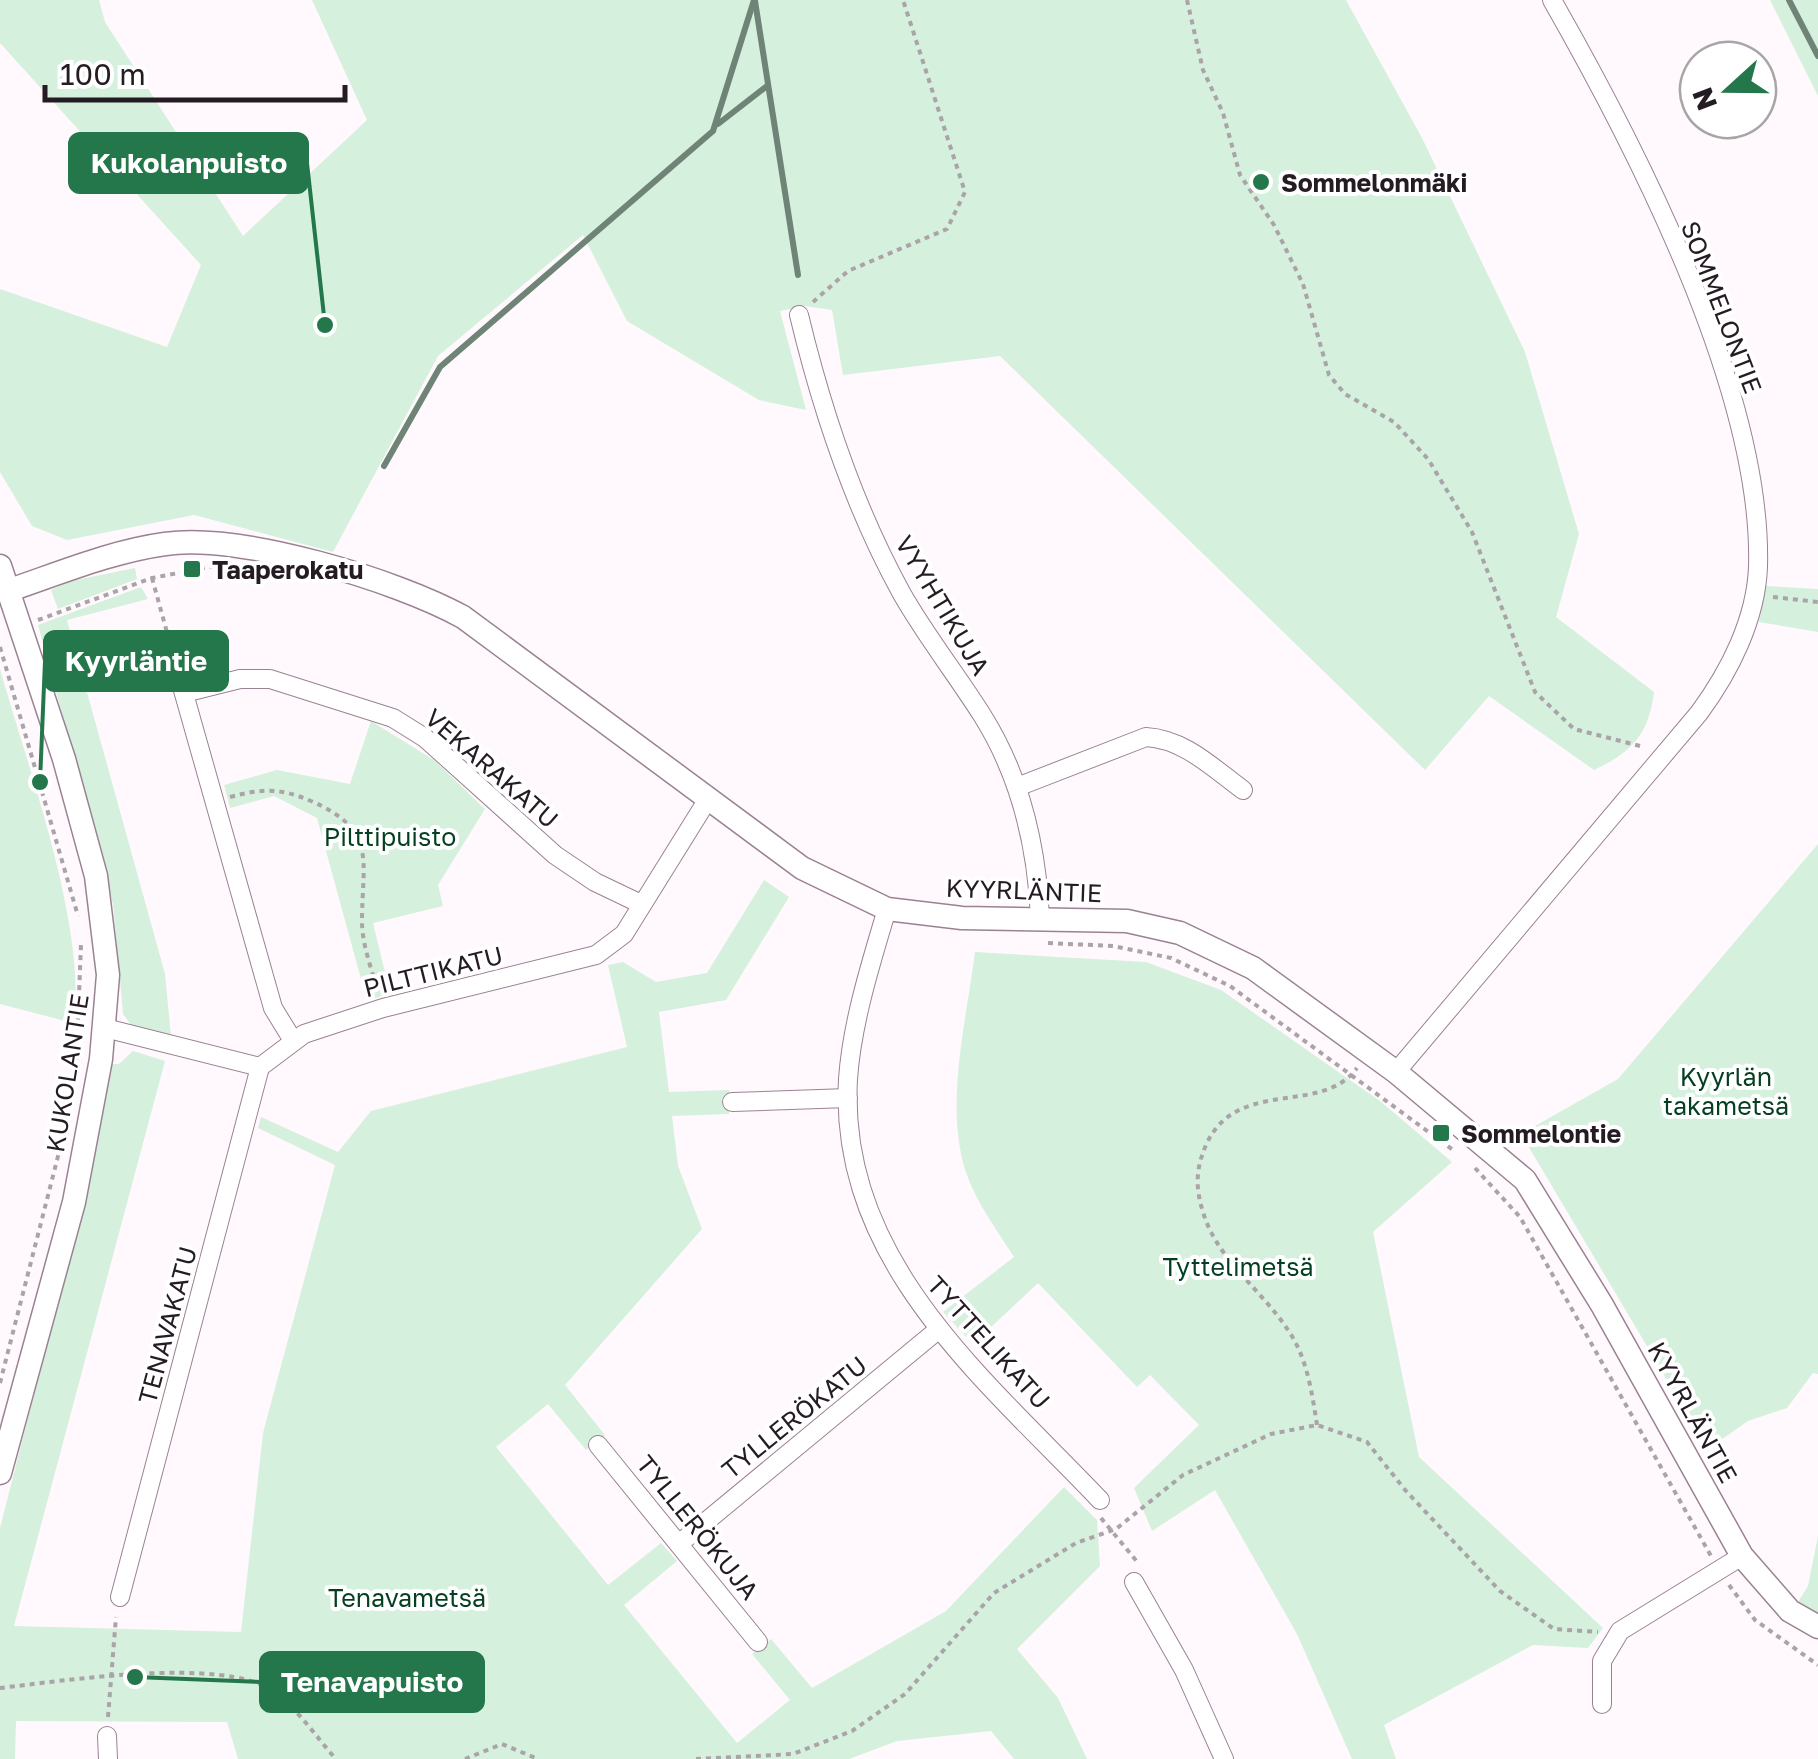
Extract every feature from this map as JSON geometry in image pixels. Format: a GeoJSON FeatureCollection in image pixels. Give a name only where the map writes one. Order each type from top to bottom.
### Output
{"type":"FeatureCollection","features":[{"type":"Feature","properties":{"kind":"street","name":"SOMMELONTIE"},"geometry":{"type":"LineString","coordinates":[[1396,1072],[1700,713],[1726,671],[1754,595],[1757,553],[1750,483],[1718,353],[1651,194],[1552,0]]}},
{"type":"Feature","properties":{"kind":"street","name":"VYYHTIKUJA"},"geometry":{"type":"LineString","coordinates":[[799,315],[823,404],[862,513],[902,594],[982,716],[1017,787],[1034,848],[1040,918]]}},
{"type":"Feature","properties":{"kind":"street","name":"KYYRLÄNTIE"},"geometry":{"type":"LineString","coordinates":[[10,590],[126,552],[190,542],[226,544],[410,593],[463,617],[802,868],[887,909],[962,918],[1127,921],[1199,939],[1253,968],[1396,1072],[1525,1180],[1602,1305],[1742,1556],[1790,1611],[1818,1628]]}},
{"type":"Feature","properties":{"kind":"street","name":"KUKOLANTIE"},"geometry":{"type":"LineString","coordinates":[[0,566],[22,626],[96,876],[108,962],[105,1028],[74,1202],[0,1473]]}},
{"type":"Feature","properties":{"kind":"street"},"geometry":{"type":"LineString","coordinates":[[174,655],[272,1008],[292,1039]]}},
{"type":"Feature","properties":{"kind":"street","name":"VEKARAKATU"},"geometry":{"type":"LineString","coordinates":[[184,692],[240,679],[270,679],[393,718],[425,738],[555,855],[595,882],[642,904]]}},
{"type":"Feature","properties":{"kind":"street"},"geometry":{"type":"LineString","coordinates":[[1017,787],[1146,737],[1165,738],[1184,748],[1243,790]]}},
{"type":"Feature","properties":{"kind":"street","name":"PILTTIKATU"},"geometry":{"type":"LineString","coordinates":[[260,1067],[292,1039],[383,1008],[596,955],[619,940],[708,799]]}},
{"type":"Feature","properties":{"kind":"street","name":"TYTTELIKATU"},"geometry":{"type":"LineString","coordinates":[[887,909],[854,1036],[848,1098],[852,1152],[872,1224],[898,1276],[939,1330],[1100,1500]]}},
{"type":"Feature","properties":{"kind":"street"},"geometry":{"type":"LineString","coordinates":[[105,1028],[260,1067]]}},
{"type":"Feature","properties":{"kind":"street","name":"TENAVAKATU"},"geometry":{"type":"LineString","coordinates":[[120,1596],[260,1067]]}},
{"type":"Feature","properties":{"kind":"street"},"geometry":{"type":"LineString","coordinates":[[732,1102],[848,1098]]}},
{"type":"Feature","properties":{"kind":"street","name":"TYLLERÖKATU"},"geometry":{"type":"LineString","coordinates":[[680,1543],[939,1330]]}},
{"type":"Feature","properties":{"kind":"street","name":"TYLLERÖKUJA"},"geometry":{"type":"LineString","coordinates":[[598,1444],[758,1642]]}},
{"type":"Feature","properties":{"kind":"street"},"geometry":{"type":"LineString","coordinates":[[1602,1704],[1602,1661],[1614,1638],[1742,1556]]}},
{"type":"Feature","properties":{"kind":"street"},"geometry":{"type":"LineString","coordinates":[[1134,1582],[1184,1670],[1224,1759]]}},
{"type":"Feature","properties":{"kind":"street"},"geometry":{"type":"LineString","coordinates":[[108,1736],[108,1759]]}},
{"type":"Feature","properties":{"kind":"path"},"geometry":{"type":"LineString","coordinates":[[799,315],[848,271],[947,229],[964,192],[903,0]]}},
{"type":"Feature","properties":{"kind":"path"},"geometry":{"type":"LineString","coordinates":[[1188,0],[1203,70],[1222,113],[1240,175],[1274,225],[1303,284],[1329,375],[1345,394],[1394,422],[1428,459],[1472,532],[1534,692],[1574,729],[1648,748]]}},
{"type":"Feature","properties":{"kind":"path"},"geometry":{"type":"LineString","coordinates":[[22,626],[152,578],[226,565]]}},
{"type":"Feature","properties":{"kind":"path"},"geometry":{"type":"LineString","coordinates":[[152,578],[174,655]]}},
{"type":"Feature","properties":{"kind":"path"},"geometry":{"type":"LineString","coordinates":[[1754,595],[1818,602]]}},
{"type":"Feature","properties":{"kind":"path"},"geometry":{"type":"LineString","coordinates":[[0,647],[80,924]]}},
{"type":"Feature","properties":{"kind":"path"},"geometry":{"type":"LineString","coordinates":[[214,801],[276,788],[334,811],[349,823],[363,853],[363,936],[383,1008]]}},
{"type":"Feature","properties":{"kind":"path"},"geometry":{"type":"LineString","coordinates":[[75,1082],[80,935]]}},
{"type":"Feature","properties":{"kind":"path"},"geometry":{"type":"LineString","coordinates":[[1041,942],[1113,946],[1171,958],[1230,986],[1402,1108],[1457,1153]]}},
{"type":"Feature","properties":{"kind":"path"},"geometry":{"type":"LineString","coordinates":[[1317,1425],[1310,1382],[1289,1331],[1238,1274],[1204,1214],[1195,1169],[1210,1136],[1233,1112],[1274,1097],[1311,1095],[1352,1074]]}},
{"type":"Feature","properties":{"kind":"path"},"geometry":{"type":"LineString","coordinates":[[0,1383],[65,1128]]}},
{"type":"Feature","properties":{"kind":"path"},"geometry":{"type":"LineString","coordinates":[[1471,1164],[1520,1217],[1720,1570],[1755,1620],[1818,1664]]}},
{"type":"Feature","properties":{"kind":"path"},"geometry":{"type":"LineString","coordinates":[[696,1759],[793,1754],[852,1730],[905,1694],[994,1593],[1076,1543],[1116,1528],[1183,1476],[1270,1434],[1317,1425],[1367,1442],[1406,1491],[1500,1591],[1554,1629],[1614,1638]]}},
{"type":"Feature","properties":{"kind":"path"},"geometry":{"type":"LineString","coordinates":[[108,1736],[108,1676],[120,1596]]}},
{"type":"Feature","properties":{"kind":"path"},"geometry":{"type":"LineString","coordinates":[[0,1688],[108,1676],[234,1674],[273,1691],[336,1759]]}},
{"type":"Feature","properties":{"kind":"path"},"geometry":{"type":"LineString","coordinates":[[465,1759],[502,1744],[538,1759]]}},
{"type":"Feature","properties":{"kind":"green space"},"geometry":{"type":"Polygon","coordinates":[[[0,0],[99,0],[105,22],[243,236],[367,120],[312,0],[1346,0],[1422,138],[1525,352],[1579,534],[1556,617],[1654,692],[1648,719],[1628,748],[1594,770],[1489,696],[1425,770],[1000,356],[843,375],[832,310],[805,306],[780,311],[806,410],[759,400],[627,321],[583,235],[438,356],[333,552],[194,515],[67,540],[32,526],[0,472],[0,289],[167,347],[201,265],[0,43],[0,0]]]}},
{"type":"Feature","properties":{"kind":"green space"},"geometry":{"type":"Polygon","coordinates":[[[1770,0],[1818,0],[1818,96],[1770,0]]]}},
{"type":"Feature","properties":{"kind":"green space"},"geometry":{"type":"Polygon","coordinates":[[[135,568],[137,579],[58,609],[51,590],[71,581],[135,568]]]}},
{"type":"Feature","properties":{"kind":"green space"},"geometry":{"type":"Polygon","coordinates":[[[1766,586],[1818,589],[1818,632],[1759,622],[1766,586]]]}},
{"type":"Feature","properties":{"kind":"green space"},"geometry":{"type":"Polygon","coordinates":[[[141,587],[148,599],[67,620],[165,974],[171,1036],[131,1025],[123,1014],[113,904],[38,625],[141,587]]]}},
{"type":"Feature","properties":{"kind":"green space"},"geometry":{"type":"Polygon","coordinates":[[[0,669],[64,896],[76,985],[73,1023],[0,1004],[0,669]]]}},
{"type":"Feature","properties":{"kind":"green space","name":"Pilttipuisto"},"geometry":{"type":"Polygon","coordinates":[[[371,721],[434,760],[485,809],[438,885],[443,906],[373,923],[390,993],[367,1001],[317,818],[274,796],[230,808],[224,785],[277,770],[350,784],[371,721]]]}},
{"type":"Feature","properties":{"kind":"green space","name":"Kyyrlän takametsä"},"geometry":{"type":"Polygon","coordinates":[[[1818,844],[1818,1374],[1813,1373],[1787,1408],[1748,1421],[1708,1449],[1521,1134],[1618,1079],[1818,844]]]}},
{"type":"Feature","properties":{"kind":"green space","name":"Tenavametsä"},"geometry":{"type":"Polygon","coordinates":[[[764,880],[789,897],[726,1000],[659,1012],[669,1092],[729,1090],[729,1114],[672,1116],[678,1166],[702,1229],[565,1385],[605,1435],[586,1450],[548,1404],[496,1447],[608,1585],[661,1543],[677,1561],[624,1605],[737,1743],[790,1700],[752,1654],[771,1639],[812,1688],[946,1611],[1064,1487],[1097,1520],[1100,1566],[1017,1649],[1058,1698],[1087,1759],[1014,1759],[991,1731],[897,1741],[849,1759],[238,1759],[227,1722],[16,1721],[15,1759],[0,1759],[0,1528],[80,1214],[112,1064],[119,1064],[133,1051],[165,1061],[14,1626],[241,1632],[263,1433],[335,1165],[258,1128],[261,1117],[338,1152],[371,1111],[627,1047],[608,965],[623,962],[656,982],[707,973],[764,880]]]}},
{"type":"Feature","properties":{"kind":"green space","name":"Tyttelimetsä"},"geometry":{"type":"Polygon","coordinates":[[[975,952],[1146,962],[1221,990],[1380,1101],[1452,1162],[1373,1232],[1419,1457],[1603,1628],[1588,1648],[1533,1645],[1384,1725],[1396,1759],[1352,1759],[1297,1634],[1215,1490],[1152,1531],[1134,1488],[1199,1425],[1150,1375],[1137,1387],[1038,1283],[973,1344],[943,1312],[1014,1257],[983,1208],[961,1154],[957,1105],[960,1053],[975,952]]]}},
{"type":"Feature","properties":{"kind":"green space"},"geometry":{"type":"Polygon","coordinates":[[[1818,1536],[1818,1615],[1798,1602],[1808,1586],[1818,1536]]]}},
{"type":"Feature","properties":{"kind":"waterway"},"geometry":{"type":"LineString","coordinates":[[384,466],[440,367],[713,131],[754,0]]}},
{"type":"Feature","properties":{"kind":"waterway"},"geometry":{"type":"LineString","coordinates":[[1789,0],[1818,56]]}},
{"type":"Feature","properties":{"kind":"waterway"},"geometry":{"type":"LineString","coordinates":[[755,1],[798,275]]}},
{"type":"Feature","properties":{"kind":"waterway"},"geometry":{"type":"LineString","coordinates":[[718,124],[767,86]]}},
{"type":"Feature","properties":{"kind":"place","name":"Sommelonmäki"},"geometry":{"type":"Point","coordinates":[1261,182]}},
{"type":"Feature","properties":{"kind":"place","name":"Kukolanpuisto"},"geometry":{"type":"Point","coordinates":[325,325]}},
{"type":"Feature","properties":{"kind":"place","name":"Taaperokatu"},"geometry":{"type":"Point","coordinates":[192,569]}},
{"type":"Feature","properties":{"kind":"place","name":"Kyyrläntie"},"geometry":{"type":"Point","coordinates":[40,782]}},
{"type":"Feature","properties":{"kind":"place","name":"Sommelontie"},"geometry":{"type":"Point","coordinates":[1441,1133]}},
{"type":"Feature","properties":{"kind":"place","name":"Tenavapuisto"},"geometry":{"type":"Point","coordinates":[135,1677]}}]}
